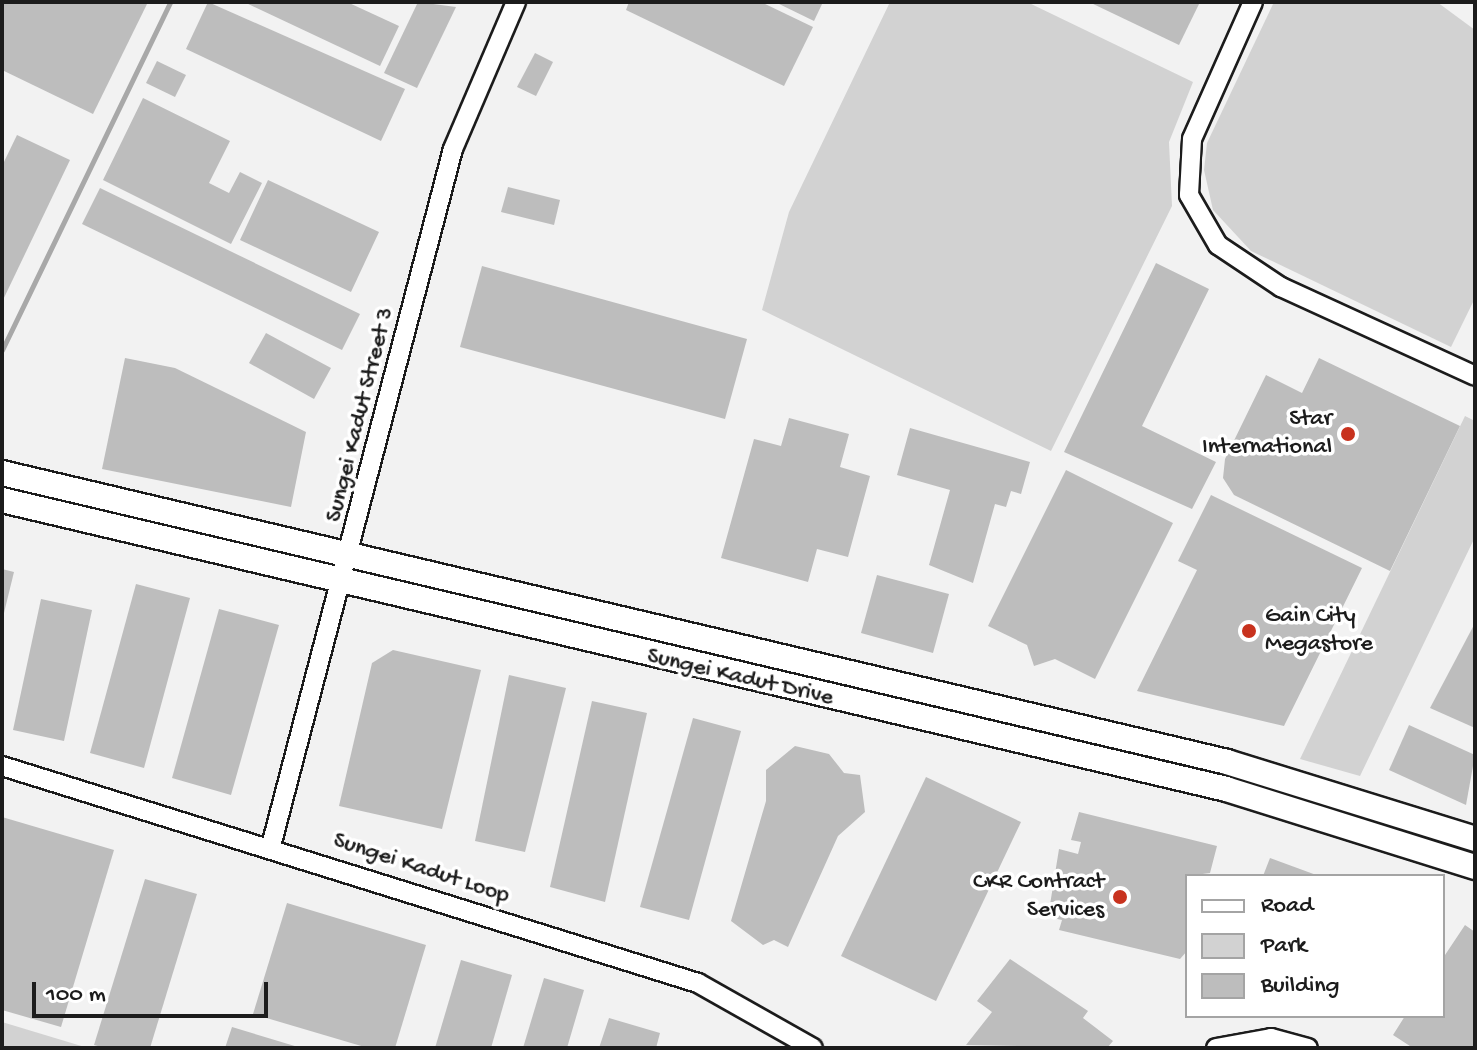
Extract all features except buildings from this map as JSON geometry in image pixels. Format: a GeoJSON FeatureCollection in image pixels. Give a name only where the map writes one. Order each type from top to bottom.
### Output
{"type":"FeatureCollection","features":[{"type":"Feature","properties":{"kind":"main road","name":"Sungei Kadut Drive"},"geometry":{"type":"LineString","coordinates":[[2,473],[349,570],[1226,789],[1475,867]]}},
{"type":"Feature","properties":{"kind":"main road","name":"Sungei Kadut Drive"},"geometry":{"type":"LineString","coordinates":[[2,500],[349,570],[1227,762],[1475,839]]}},
{"type":"Feature","properties":{"kind":"street","name":"Sungei Kadut Street 3"},"geometry":{"type":"LineString","coordinates":[[271,846],[349,570],[453,149],[516,2]]}},
{"type":"Feature","properties":{"kind":"street"},"geometry":{"type":"LineString","coordinates":[[1253,2],[1192,139],[1189,195],[1218,245],[1281,287],[1475,376]]}},
{"type":"Feature","properties":{"kind":"street","name":"Sungei Kadut Loop"},"geometry":{"type":"LineString","coordinates":[[2,766],[271,846],[698,983],[813,1048]]}},
{"type":"Feature","properties":{"kind":"street"},"geometry":{"type":"LineString","coordinates":[[1216,1048],[1271,1038],[1308,1048]]}},
{"type":"Feature","properties":{"kind":"green space"},"geometry":{"type":"Polygon","coordinates":[[[890,2],[1027,2],[1193,82],[1169,142],[1172,206],[1051,451],[762,310],[789,212],[890,2]]]}},
{"type":"Feature","properties":{"kind":"green space"},"geometry":{"type":"Polygon","coordinates":[[[1274,2],[1437,2],[1475,30],[1475,298],[1451,347],[1251,251],[1213,210],[1204,170],[1207,143],[1274,2]]]}},
{"type":"Feature","properties":{"kind":"green space"},"geometry":{"type":"Polygon","coordinates":[[[1465,416],[1475,421],[1475,537],[1360,776],[1300,759],[1465,416]]]}},
{"type":"Feature","properties":{"kind":"green space"},"geometry":{"type":"Polygon","coordinates":[[[2,1022],[88,1048],[2,1048],[2,1022]]]}},
{"type":"Feature","properties":{"kind":"waterway"},"geometry":{"type":"LineString","coordinates":[[2,350],[170,2]]}},
{"type":"Feature","properties":{"kind":"place","name":"Star International"},"geometry":{"type":"Point","coordinates":[1348,434]}},
{"type":"Feature","properties":{"kind":"place","name":"Gain City Megastore"},"geometry":{"type":"Point","coordinates":[1249,631]}},
{"type":"Feature","properties":{"kind":"place","name":"CKR Contract Services"},"geometry":{"type":"Point","coordinates":[1120,897]}}]}
